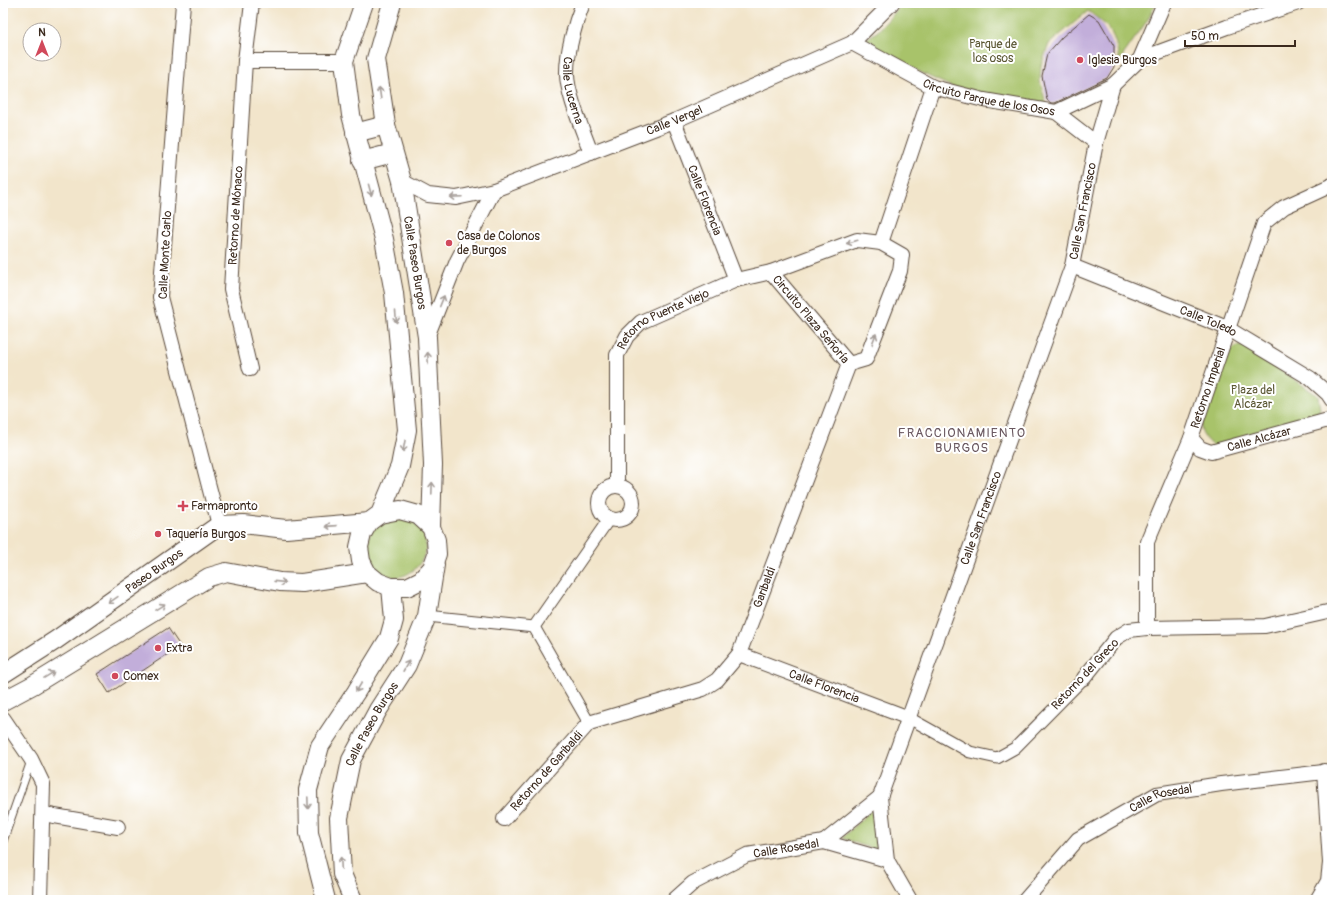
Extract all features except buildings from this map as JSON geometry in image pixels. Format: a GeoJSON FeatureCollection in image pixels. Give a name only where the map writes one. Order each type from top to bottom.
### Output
{"type":"FeatureCollection","features":[{"type":"Feature","properties":{"kind":"street","name":"Calle Monte Carlo"},"geometry":{"type":"LineString","coordinates":[[183,3],[160,298],[219,525]]}},
{"type":"Feature","properties":{"kind":"street","name":"Retorno de Mónaco"},"geometry":{"type":"LineString","coordinates":[[250,369],[231,289],[245,61],[252,3]]}},
{"type":"Feature","properties":{"kind":"street"},"geometry":{"type":"LineString","coordinates":[[219,525],[243,524],[286,529],[375,518],[400,510],[418,515],[431,527],[436,540],[437,554],[432,568],[421,580],[407,587],[391,587],[378,582],[367,573],[361,561],[359,547],[362,534],[375,518],[400,466],[407,430],[394,293],[384,239],[355,132],[344,61],[364,3],[377,9],[391,7]]}},
{"type":"Feature","properties":{"kind":"street","name":"Calle Lucerna"},"geometry":{"type":"LineString","coordinates":[[583,3],[576,20],[567,73],[573,101],[591,153]]}},
{"type":"Feature","properties":{"kind":"street"},"geometry":{"type":"LineString","coordinates":[[852,43],[892,3]]}},
{"type":"Feature","properties":{"kind":"street","name":"Circuito Parque de los Osos"},"geometry":{"type":"LineString","coordinates":[[852,43],[933,87],[984,100],[1056,112],[1113,86],[1140,59],[1164,3]]}},
{"type":"Feature","properties":{"kind":"street"},"geometry":{"type":"LineString","coordinates":[[1140,59],[1227,26],[1298,3]]}},
{"type":"Feature","properties":{"kind":"street","name":"Calle Paseo Burgos"},"geometry":{"type":"LineString","coordinates":[[391,7],[376,59],[386,125],[393,154],[402,181],[427,337],[433,465],[431,527]]}},
{"type":"Feature","properties":{"kind":"street"},"geometry":{"type":"LineString","coordinates":[[355,29],[371,30],[382,38]]}},
{"type":"Feature","properties":{"kind":"street","name":"Calle Vergel"},"geometry":{"type":"LineString","coordinates":[[402,181],[428,195],[456,198],[494,190],[674,121],[852,43]]}},
{"type":"Feature","properties":{"kind":"street"},"geometry":{"type":"LineString","coordinates":[[245,61],[344,61]]}},
{"type":"Feature","properties":{"kind":"street","name":"Calle San Francisco"},"geometry":{"type":"LineString","coordinates":[[887,860],[880,797],[1072,266],[1096,143],[1113,86]]}},
{"type":"Feature","properties":{"kind":"street"},"geometry":{"type":"LineString","coordinates":[[881,243],[933,87]]}},
{"type":"Feature","properties":{"kind":"street"},"geometry":{"type":"LineString","coordinates":[[1056,112],[1096,143]]}},
{"type":"Feature","properties":{"kind":"street","name":"Calle Florencia"},"geometry":{"type":"LineString","coordinates":[[674,121],[736,280]]}},
{"type":"Feature","properties":{"kind":"street"},"geometry":{"type":"LineString","coordinates":[[355,132],[386,125]]}},
{"type":"Feature","properties":{"kind":"street"},"geometry":{"type":"LineString","coordinates":[[362,160],[393,154]]}},
{"type":"Feature","properties":{"kind":"street","name":"Retorno Imperial"},"geometry":{"type":"LineString","coordinates":[[1146,628],[1147,542],[1191,438],[1227,328],[1264,223],[1284,207],[1332,185]]}},
{"type":"Feature","properties":{"kind":"street"},"geometry":{"type":"LineString","coordinates":[[427,337],[457,261],[494,190]]}},
{"type":"Feature","properties":{"kind":"street","name":"Circuito Plaza Señoría"},"geometry":{"type":"LineString","coordinates":[[857,240],[881,243],[902,255],[900,271],[866,359],[849,364],[771,272],[857,240]]}},
{"type":"Feature","properties":{"kind":"street","name":"Calle Toledo"},"geometry":{"type":"LineString","coordinates":[[1072,266],[1227,328],[1310,378],[1332,400]]}},
{"type":"Feature","properties":{"kind":"street","name":"Retorno Puente Viejo"},"geometry":{"type":"LineString","coordinates":[[617,486],[617,355],[627,336],[641,322],[736,280],[771,272]]}},
{"type":"Feature","properties":{"kind":"street","name":"Garibaldi"},"geometry":{"type":"LineString","coordinates":[[590,723],[703,689],[717,680],[739,654],[849,364]]}},
{"type":"Feature","properties":{"kind":"street","name":"Calle Alcázar"},"geometry":{"type":"LineString","coordinates":[[1191,438],[1200,448],[1211,452],[1332,419]]}},
{"type":"Feature","properties":{"kind":"street"},"geometry":{"type":"LineString","coordinates":[[617,486],[623,487],[632,495],[633,507],[627,517],[621,519],[609,519],[601,511],[599,499],[606,489],[617,486]]}},
{"type":"Feature","properties":{"kind":"street"},"geometry":{"type":"LineString","coordinates":[[534,628],[609,519]]}},
{"type":"Feature","properties":{"kind":"street","name":"Paseo Burgos"},"geometry":{"type":"LineString","coordinates":[[10,670],[56,640],[219,525]]}},
{"type":"Feature","properties":{"kind":"street","name":"Calle Paseo Burgos"},"geometry":{"type":"LineString","coordinates":[[353,900],[342,874],[339,818],[350,760],[378,710],[407,665],[427,616],[437,554]]}},
{"type":"Feature","properties":{"kind":"street"},"geometry":{"type":"LineString","coordinates":[[3,701],[33,686],[209,577],[226,572],[280,582],[302,583],[367,573]]}},
{"type":"Feature","properties":{"kind":"street"},"geometry":{"type":"LineString","coordinates":[[326,900],[309,833],[308,790],[320,746],[356,692],[389,638],[394,620],[391,587]]}},
{"type":"Feature","properties":{"kind":"street","name":"Retorno del Greco"},"geometry":{"type":"LineString","coordinates":[[909,718],[970,752],[997,758],[1015,748],[1084,678],[1116,638],[1129,630],[1146,628],[1265,626],[1332,611]]}},
{"type":"Feature","properties":{"kind":"street"},"geometry":{"type":"LineString","coordinates":[[427,616],[534,628]]}},
{"type":"Feature","properties":{"kind":"street"},"geometry":{"type":"LineString","coordinates":[[534,628],[590,723]]}},
{"type":"Feature","properties":{"kind":"street"},"geometry":{"type":"LineString","coordinates":[[56,640],[65,650],[71,662]]}},
{"type":"Feature","properties":{"kind":"street","name":"Calle Florencia"},"geometry":{"type":"LineString","coordinates":[[739,654],[909,718]]}},
{"type":"Feature","properties":{"kind":"street"},"geometry":{"type":"LineString","coordinates":[[10,670],[33,686]]}},
{"type":"Feature","properties":{"kind":"street"},"geometry":{"type":"LineString","coordinates":[[3,718],[31,759],[43,784],[40,900]]}},
{"type":"Feature","properties":{"kind":"street","name":"Retorno de Garibaldi"},"geometry":{"type":"LineString","coordinates":[[504,819],[590,723]]}},
{"type":"Feature","properties":{"kind":"street"},"geometry":{"type":"LineString","coordinates":[[1317,900],[1328,881],[1330,863],[1328,771]]}},
{"type":"Feature","properties":{"kind":"street","name":"Calle Rosedal"},"geometry":{"type":"LineString","coordinates":[[1025,900],[1078,840],[1157,794],[1221,784],[1328,771]]}},
{"type":"Feature","properties":{"kind":"street"},"geometry":{"type":"LineString","coordinates":[[824,842],[880,797]]}},
{"type":"Feature","properties":{"kind":"street"},"geometry":{"type":"LineString","coordinates":[[43,814],[118,827]]}},
{"type":"Feature","properties":{"kind":"street","name":"Calle Rosedal"},"geometry":{"type":"LineString","coordinates":[[674,900],[693,883],[747,855],[824,842],[887,860]]}},
{"type":"Feature","properties":{"kind":"street"},"geometry":{"type":"LineString","coordinates":[[887,860],[910,900]]}},
{"type":"Feature","properties":{"kind":"lane"},"geometry":{"type":"LineString","coordinates":[[3,841],[31,759]]}},
{"type":"Feature","properties":{"kind":"green space","name":"Parque de los osos"},"geometry":{"type":"Polygon","coordinates":[[[903,3],[1156,3],[1147,21],[1119,61],[1116,44],[1111,32],[1102,22],[1088,11],[1049,44],[1041,66],[1040,81],[1047,107],[973,96],[930,77],[862,42],[878,31],[903,3]]]}},
{"type":"Feature","properties":{"kind":"green space","name":"Plaza del Alcázar"},"geometry":{"type":"Polygon","coordinates":[[[1236,346],[1247,346],[1318,396],[1320,409],[1316,416],[1215,447],[1210,443],[1204,436],[1201,427],[1221,372],[1231,352],[1236,346]]]}},
{"type":"Feature","properties":{"kind":"green space"},"geometry":{"type":"Polygon","coordinates":[[[394,515],[414,523],[423,534],[426,546],[423,557],[417,567],[408,574],[397,577],[386,575],[375,567],[367,550],[371,529],[394,515]]]}},
{"type":"Feature","properties":{"kind":"green space"},"geometry":{"type":"Polygon","coordinates":[[[871,810],[884,853],[842,838],[871,810]]]}},
{"type":"Feature","properties":{"kind":"place","name":"Iglesia Burgos"},"geometry":{"type":"Point","coordinates":[1080,60]}},
{"type":"Feature","properties":{"kind":"place","name":"Casa de Colonos de Burgos"},"geometry":{"type":"Point","coordinates":[449,243]}},
{"type":"Feature","properties":{"kind":"place","name":"Farmapronto"},"geometry":{"type":"Point","coordinates":[183,506]}},
{"type":"Feature","properties":{"kind":"place","name":"Taquería Burgos"},"geometry":{"type":"Point","coordinates":[158,534]}},
{"type":"Feature","properties":{"kind":"place","name":"Extra"},"geometry":{"type":"Point","coordinates":[158,648]}},
{"type":"Feature","properties":{"kind":"place","name":"Comex"},"geometry":{"type":"Point","coordinates":[115,676]}},
{"type":"Feature","properties":{"kind":"district","name":"FRACCIONAMIENTO BURGOS"},"geometry":{"type":"Point","coordinates":[962,440]}}]}
